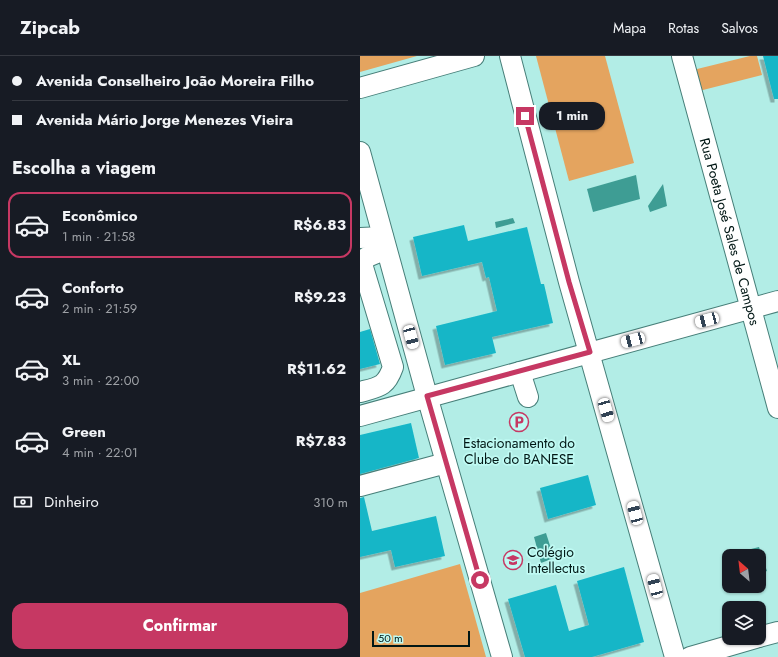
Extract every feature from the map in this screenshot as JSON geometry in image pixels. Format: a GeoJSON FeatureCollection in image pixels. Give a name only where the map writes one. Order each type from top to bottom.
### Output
{"type":"FeatureCollection","features":[{"type":"Feature","properties":{"kind":"street"},"geometry":{"type":"LineString","coordinates":[[360,88],[474,56]]}},
{"type":"Feature","properties":{"kind":"street"},"geometry":{"type":"LineString","coordinates":[[510,56],[569,282],[675,657]]}},
{"type":"Feature","properties":{"kind":"street","name":"Rua Poeta José Sales de Campos"},"geometry":{"type":"LineString","coordinates":[[682,56],[778,408]]}},
{"type":"Feature","properties":{"kind":"street"},"geometry":{"type":"LineString","coordinates":[[360,152],[427,396],[502,657]]}},
{"type":"Feature","properties":{"kind":"street"},"geometry":{"type":"LineString","coordinates":[[360,238],[385,243]]}},
{"type":"Feature","properties":{"kind":"street"},"geometry":{"type":"LineString","coordinates":[[360,392],[383,385],[388,380],[393,367],[362,264],[367,257],[385,243]]}},
{"type":"Feature","properties":{"kind":"street"},"geometry":{"type":"LineString","coordinates":[[360,416],[427,396],[778,301]]}},
{"type":"Feature","properties":{"kind":"street"},"geometry":{"type":"LineString","coordinates":[[520,372],[528,397]]}},
{"type":"Feature","properties":{"kind":"street"},"geometry":{"type":"LineString","coordinates":[[360,486],[446,463]]}},
{"type":"Feature","properties":{"kind":"street"},"geometry":{"type":"LineString","coordinates":[[766,635],[778,632]]}},
{"type":"Feature","properties":{"kind":"street"},"geometry":{"type":"LineString","coordinates":[[690,657],[732,645]]}},
{"type":"Feature","properties":{"kind":"shaded area"},"geometry":{"type":"Polygon","coordinates":[[[360,56],[417,56],[360,72],[360,56]]]}},
{"type":"Feature","properties":{"kind":"shaded area"},"geometry":{"type":"Polygon","coordinates":[[[536,56],[605,56],[634,163],[569,181],[536,56]]]}},
{"type":"Feature","properties":{"kind":"shaded area"},"geometry":{"type":"Polygon","coordinates":[[[750,56],[757,56],[762,75],[699,91],[693,70],[750,56]]]}},
{"type":"Feature","properties":{"kind":"shaded area"},"geometry":{"type":"Polygon","coordinates":[[[460,564],[486,657],[360,657],[360,593],[460,564]]]}},
{"type":"Feature","properties":{"kind":"water"},"geometry":{"type":"Polygon","coordinates":[[[636,175],[640,199],[593,212],[587,189],[636,175]]]}},
{"type":"Feature","properties":{"kind":"water"},"geometry":{"type":"Polygon","coordinates":[[[663,184],[667,206],[650,212],[648,206],[663,184]]]}},
{"type":"Feature","properties":{"kind":"water"},"geometry":{"type":"Polygon","coordinates":[[[513,218],[515,223],[496,228],[495,222],[513,218]]]}},
{"type":"Feature","properties":{"kind":"water"},"geometry":{"type":"Polygon","coordinates":[[[546,533],[554,558],[541,563],[534,537],[546,533]]]}},
{"type":"Feature","properties":{"kind":"building"},"geometry":{"type":"Polygon","coordinates":[[[763,56],[778,56],[778,99],[774,99],[763,56]]]}},
{"type":"Feature","properties":{"kind":"building"},"geometry":{"type":"Polygon","coordinates":[[[464,225],[468,241],[527,227],[541,284],[544,284],[553,323],[492,337],[496,353],[445,365],[436,326],[497,311],[489,277],[486,278],[482,262],[422,276],[413,237],[464,225]]]}},
{"type":"Feature","properties":{"kind":"building"},"geometry":{"type":"Polygon","coordinates":[[[370,329],[380,364],[360,369],[360,332],[370,329]]]}},
{"type":"Feature","properties":{"kind":"building"},"geometry":{"type":"Polygon","coordinates":[[[411,423],[419,458],[360,474],[360,435],[411,423]]]}},
{"type":"Feature","properties":{"kind":"building"},"geometry":{"type":"Polygon","coordinates":[[[588,475],[596,505],[548,519],[540,488],[588,475]]]}},
{"type":"Feature","properties":{"kind":"building"},"geometry":{"type":"Polygon","coordinates":[[[364,497],[372,531],[436,516],[445,556],[395,567],[391,550],[360,557],[360,498],[364,497]]]}},
{"type":"Feature","properties":{"kind":"building"},"geometry":{"type":"Polygon","coordinates":[[[624,567],[644,642],[592,657],[525,657],[508,599],[556,585],[569,631],[589,625],[577,581],[624,567]]]}},
{"type":"Feature","properties":{"kind":"place","name":"Estacionamento do Clube do BANESE"},"geometry":{"type":"Point","coordinates":[519,422]}},
{"type":"Feature","properties":{"kind":"place","name":"Colégio Intellectus"},"geometry":{"type":"Point","coordinates":[513,560]}},
{"type":"Feature","properties":{"kind":"route"},"geometry":{"type":"LineString","coordinates":[[480,580],[427,396],[590,352],[569,282],[525,116]]}}]}
